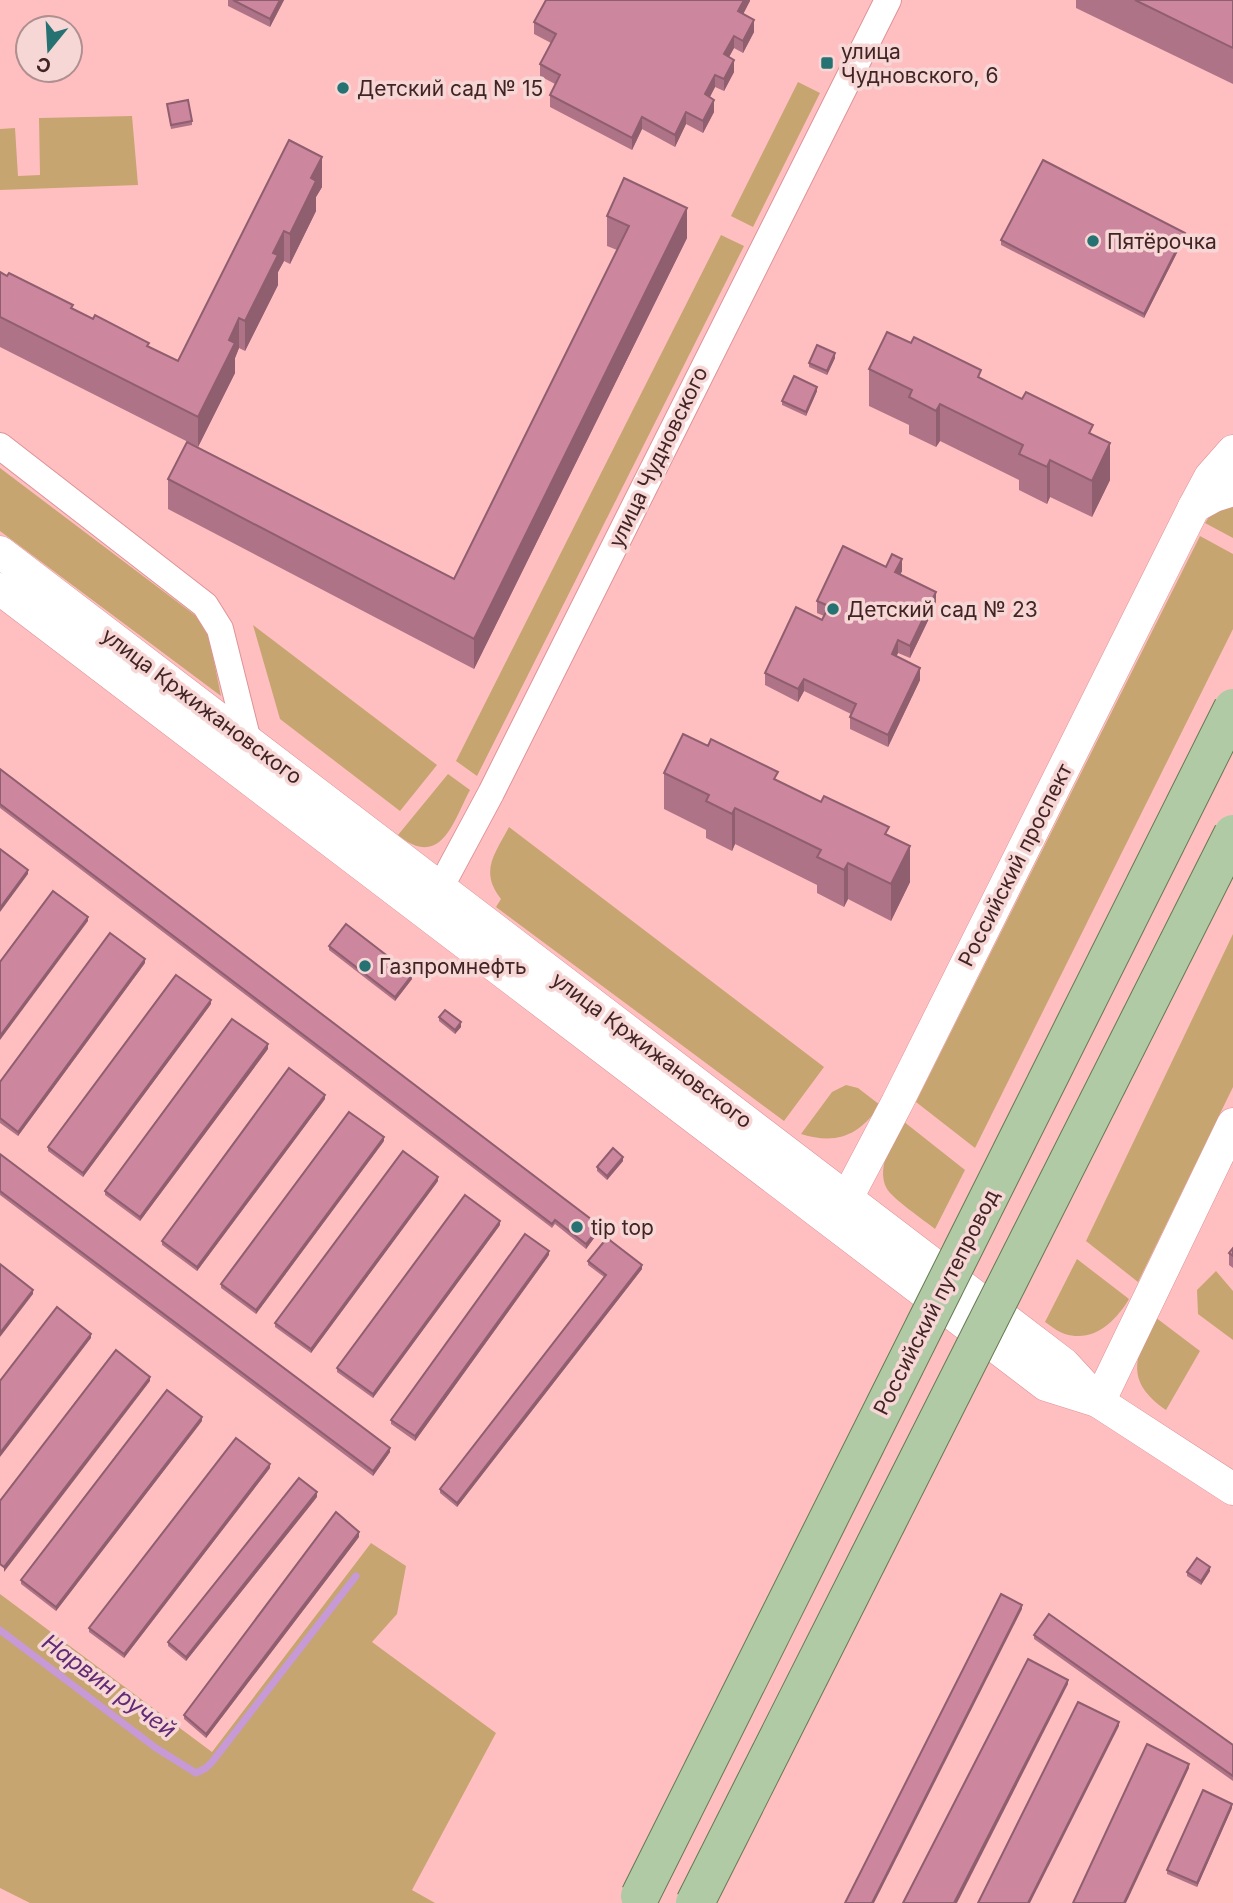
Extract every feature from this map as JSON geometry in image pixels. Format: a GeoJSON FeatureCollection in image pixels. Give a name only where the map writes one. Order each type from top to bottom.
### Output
{"type":"FeatureCollection","features":[{"type":"Feature","properties":{"kind":"main road","name":"Российский путепровод"},"geometry":{"type":"LineString","coordinates":[[640,1896],[1233,708]]}},
{"type":"Feature","properties":{"kind":"main road"},"geometry":{"type":"LineString","coordinates":[[695,1903],[1233,834]]}},
{"type":"Feature","properties":{"kind":"street","name":"улица Чудновского"},"geometry":{"type":"LineString","coordinates":[[432,900],[502,771],[888,0]]}},
{"type":"Feature","properties":{"kind":"street"},"geometry":{"type":"LineString","coordinates":[[0,446],[205,605],[220,629],[248,741]]}},
{"type":"Feature","properties":{"kind":"street","name":"Российский проспект"},"geometry":{"type":"LineString","coordinates":[[839,1209],[1194,507],[1210,477],[1233,451]]}},
{"type":"Feature","properties":{"kind":"street"},"geometry":{"type":"LineString","coordinates":[[1194,507],[1233,490]]}},
{"type":"Feature","properties":{"kind":"street","name":"улица Кржижановского"},"geometry":{"type":"LineString","coordinates":[[0,551],[122,663],[432,900],[839,1209],[1064,1364],[1099,1402],[1233,1489]]}},
{"type":"Feature","properties":{"kind":"street","name":"улица Кржижановского"},"geometry":{"type":"LineString","coordinates":[[0,589],[248,741],[432,900]]}},
{"type":"Feature","properties":{"kind":"street"},"geometry":{"type":"LineString","coordinates":[[1099,1402],[1233,1124]]}},
{"type":"Feature","properties":{"kind":"shaded area"},"geometry":{"type":"Polygon","coordinates":[[[798,82],[820,93],[753,227],[731,216],[798,82]]]}},
{"type":"Feature","properties":{"kind":"shaded area"},"geometry":{"type":"Polygon","coordinates":[[[132,116],[138,185],[0,190],[0,129],[15,128],[18,176],[40,175],[39,118],[132,116]]]}},
{"type":"Feature","properties":{"kind":"shaded area"},"geometry":{"type":"Polygon","coordinates":[[[721,235],[744,246],[477,776],[456,761],[721,235]]]}},
{"type":"Feature","properties":{"kind":"shaded area"},"geometry":{"type":"Polygon","coordinates":[[[0,468],[196,616],[209,637],[221,696],[0,531],[0,468]]]}},
{"type":"Feature","properties":{"kind":"shaded area"},"geometry":{"type":"Polygon","coordinates":[[[1233,503],[1233,538],[1205,523],[1211,514],[1233,503]]]}},
{"type":"Feature","properties":{"kind":"shaded area"},"geometry":{"type":"Polygon","coordinates":[[[1200,536],[1233,554],[1233,629],[975,1148],[916,1102],[1200,536]]]}},
{"type":"Feature","properties":{"kind":"shaded area"},"geometry":{"type":"Polygon","coordinates":[[[253,625],[437,765],[400,811],[280,719],[253,625]]]}},
{"type":"Feature","properties":{"kind":"shaded area"},"geometry":{"type":"Polygon","coordinates":[[[448,774],[470,790],[444,838],[435,845],[425,847],[413,844],[398,835],[448,774]]]}},
{"type":"Feature","properties":{"kind":"shaded area"},"geometry":{"type":"Polygon","coordinates":[[[509,827],[824,1067],[784,1121],[496,907],[501,899],[491,880],[491,863],[509,827]]]}},
{"type":"Feature","properties":{"kind":"shaded area"},"geometry":{"type":"Polygon","coordinates":[[[1233,934],[1233,1087],[1138,1282],[1086,1241],[1233,934]]]}},
{"type":"Feature","properties":{"kind":"shaded area"},"geometry":{"type":"Polygon","coordinates":[[[846,1085],[858,1088],[880,1105],[872,1116],[855,1131],[836,1138],[801,1134],[832,1092],[846,1085]]]}},
{"type":"Feature","properties":{"kind":"shaded area"},"geometry":{"type":"Polygon","coordinates":[[[903,1121],[965,1170],[935,1229],[895,1198],[887,1189],[884,1180],[884,1163],[903,1121]]]}},
{"type":"Feature","properties":{"kind":"shaded area"},"geometry":{"type":"Polygon","coordinates":[[[1077,1259],[1129,1299],[1118,1315],[1103,1328],[1095,1333],[1076,1336],[1062,1333],[1045,1322],[1077,1259]]]}},
{"type":"Feature","properties":{"kind":"shaded area"},"geometry":{"type":"Polygon","coordinates":[[[1216,1271],[1233,1291],[1233,1340],[1198,1314],[1197,1290],[1216,1271]]]}},
{"type":"Feature","properties":{"kind":"shaded area"},"geometry":{"type":"Polygon","coordinates":[[[1155,1317],[1200,1351],[1166,1410],[1143,1388],[1137,1367],[1143,1344],[1155,1317]]]}},
{"type":"Feature","properties":{"kind":"shaded area"},"geometry":{"type":"Polygon","coordinates":[[[371,1543],[406,1566],[397,1614],[372,1642],[496,1733],[412,1890],[435,1903],[30,1903],[0,1888],[0,1594],[212,1752],[371,1543]]]}},
{"type":"Feature","properties":{"kind":"building"},"geometry":{"type":"Polygon","coordinates":[[[233,0],[280,0],[270,19],[233,0]]]}},
{"type":"Feature","properties":{"kind":"building"},"geometry":{"type":"Polygon","coordinates":[[[546,0],[744,0],[738,11],[754,20],[743,41],[734,36],[724,54],[734,60],[724,79],[715,75],[705,94],[714,100],[703,121],[686,112],[675,135],[642,117],[632,138],[550,95],[560,75],[540,64],[556,34],[534,22],[546,0]]]}},
{"type":"Feature","properties":{"kind":"building"},"geometry":{"type":"Polygon","coordinates":[[[1135,0],[1233,0],[1233,48],[1135,0]]]}},
{"type":"Feature","properties":{"kind":"building"},"geometry":{"type":"Polygon","coordinates":[[[188,100],[192,121],[171,125],[167,104],[188,100]]]}},
{"type":"Feature","properties":{"kind":"building"},"geometry":{"type":"Polygon","coordinates":[[[289,140],[322,157],[311,178],[316,181],[290,234],[284,231],[273,253],[278,255],[245,321],[239,318],[229,340],[235,343],[198,417],[0,317],[0,272],[7,276],[9,273],[73,305],[71,308],[93,319],[95,315],[178,361],[289,140]]]}},
{"type":"Feature","properties":{"kind":"building","name":"Пятёрочка"},"geometry":{"type":"Polygon","coordinates":[[[1043,160],[1185,233],[1144,314],[1001,240],[1043,160]]]}},
{"type":"Feature","properties":{"kind":"building"},"geometry":{"type":"Polygon","coordinates":[[[624,178],[687,208],[474,639],[168,479],[187,442],[454,579],[629,226],[607,216],[624,178]]]}},
{"type":"Feature","properties":{"kind":"building"},"geometry":{"type":"Polygon","coordinates":[[[887,332],[911,343],[914,337],[981,370],[978,377],[1022,399],[1026,392],[1093,425],[1089,433],[1110,443],[1092,481],[1050,460],[1047,467],[1019,454],[1023,445],[940,404],[936,411],[909,397],[912,390],[869,369],[887,332]]]}},
{"type":"Feature","properties":{"kind":"building"},"geometry":{"type":"Polygon","coordinates":[[[817,345],[835,353],[827,371],[809,363],[817,345]]]}},
{"type":"Feature","properties":{"kind":"building"},"geometry":{"type":"Polygon","coordinates":[[[794,376],[817,387],[806,412],[782,401],[794,376]]]}},
{"type":"Feature","properties":{"kind":"building"},"geometry":{"type":"Polygon","coordinates":[[[843,546],[886,567],[892,554],[902,559],[895,572],[936,592],[910,646],[898,640],[892,654],[920,668],[888,735],[850,717],[856,704],[804,679],[798,689],[765,673],[796,607],[822,620],[829,606],[817,601],[843,546]]]}},
{"type":"Feature","properties":{"kind":"building"},"geometry":{"type":"Polygon","coordinates":[[[683,734],[708,746],[711,739],[778,772],[774,779],[821,802],[824,796],[889,827],[885,834],[910,846],[891,884],[848,863],[844,870],[817,857],[821,850],[735,808],[732,814],[706,801],[709,795],[664,773],[683,734]]]}},
{"type":"Feature","properties":{"kind":"building"},"geometry":{"type":"Polygon","coordinates":[[[0,769],[600,1226],[586,1244],[555,1220],[552,1224],[0,804],[0,769]]]}},
{"type":"Feature","properties":{"kind":"building"},"geometry":{"type":"Polygon","coordinates":[[[0,849],[28,870],[0,908],[0,849]]]}},
{"type":"Feature","properties":{"kind":"building"},"geometry":{"type":"Polygon","coordinates":[[[53,891],[88,917],[0,1036],[0,962],[53,891]]]}},
{"type":"Feature","properties":{"kind":"building"},"geometry":{"type":"Polygon","coordinates":[[[346,924],[412,975],[395,997],[329,946],[346,924]]]}},
{"type":"Feature","properties":{"kind":"building"},"geometry":{"type":"Polygon","coordinates":[[[110,933],[145,959],[18,1132],[0,1118],[0,1082],[110,933]]]}},
{"type":"Feature","properties":{"kind":"building"},"geometry":{"type":"Polygon","coordinates":[[[176,975],[211,1000],[83,1173],[48,1147],[176,975]]]}},
{"type":"Feature","properties":{"kind":"building"},"geometry":{"type":"Polygon","coordinates":[[[445,1010],[461,1022],[455,1030],[439,1017],[445,1010]]]}},
{"type":"Feature","properties":{"kind":"building"},"geometry":{"type":"Polygon","coordinates":[[[232,1019],[268,1044],[140,1217],[105,1191],[232,1019]]]}},
{"type":"Feature","properties":{"kind":"building"},"geometry":{"type":"Polygon","coordinates":[[[289,1068],[325,1095],[197,1267],[162,1241],[289,1068]]]}},
{"type":"Feature","properties":{"kind":"building"},"geometry":{"type":"Polygon","coordinates":[[[349,1112],[384,1137],[256,1310],[221,1284],[349,1112]]]}},
{"type":"Feature","properties":{"kind":"building"},"geometry":{"type":"Polygon","coordinates":[[[613,1148],[623,1157],[607,1176],[597,1167],[613,1148]]]}},
{"type":"Feature","properties":{"kind":"building"},"geometry":{"type":"Polygon","coordinates":[[[403,1151],[438,1177],[311,1349],[275,1323],[403,1151]]]}},
{"type":"Feature","properties":{"kind":"building"},"geometry":{"type":"Polygon","coordinates":[[[0,1154],[390,1448],[373,1471],[0,1191],[0,1154]]]}},
{"type":"Feature","properties":{"kind":"building"},"geometry":{"type":"Polygon","coordinates":[[[465,1195],[500,1221],[373,1394],[337,1368],[465,1195]]]}},
{"type":"Feature","properties":{"kind":"building"},"geometry":{"type":"Polygon","coordinates":[[[525,1234],[549,1251],[415,1436],[391,1420],[525,1234]]]}},
{"type":"Feature","properties":{"kind":"building"},"geometry":{"type":"Polygon","coordinates":[[[607,1238],[642,1265],[457,1503],[440,1489],[606,1275],[588,1261],[607,1238]]]}},
{"type":"Feature","properties":{"kind":"building"},"geometry":{"type":"Polygon","coordinates":[[[0,1264],[33,1290],[0,1333],[0,1264]]]}},
{"type":"Feature","properties":{"kind":"building"},"geometry":{"type":"Polygon","coordinates":[[[57,1307],[91,1334],[0,1453],[0,1381],[57,1307]]]}},
{"type":"Feature","properties":{"kind":"building"},"geometry":{"type":"Polygon","coordinates":[[[116,1350],[150,1377],[4,1567],[0,1564],[0,1501],[116,1350]]]}},
{"type":"Feature","properties":{"kind":"building"},"geometry":{"type":"Polygon","coordinates":[[[167,1390],[202,1417],[56,1607],[21,1580],[167,1390]]]}},
{"type":"Feature","properties":{"kind":"building"},"geometry":{"type":"Polygon","coordinates":[[[236,1438],[270,1464],[124,1654],[89,1628],[236,1438]]]}},
{"type":"Feature","properties":{"kind":"building"},"geometry":{"type":"Polygon","coordinates":[[[299,1478],[317,1492],[186,1657],[168,1642],[299,1478]]]}},
{"type":"Feature","properties":{"kind":"building"},"geometry":{"type":"Polygon","coordinates":[[[336,1512],[359,1532],[206,1734],[184,1715],[336,1512]]]}},
{"type":"Feature","properties":{"kind":"building"},"geometry":{"type":"Polygon","coordinates":[[[1197,1558],[1210,1567],[1201,1581],[1187,1572],[1197,1558]]]}},
{"type":"Feature","properties":{"kind":"building"},"geometry":{"type":"Polygon","coordinates":[[[1001,1594],[1022,1605],[872,1903],[845,1903],[1001,1594]]]}},
{"type":"Feature","properties":{"kind":"building"},"geometry":{"type":"Polygon","coordinates":[[[1049,1614],[1233,1745],[1233,1776],[1034,1635],[1049,1614]]]}},
{"type":"Feature","properties":{"kind":"building"},"geometry":{"type":"Polygon","coordinates":[[[1028,1659],[1068,1680],[954,1903],[903,1903],[1028,1659]]]}},
{"type":"Feature","properties":{"kind":"building"},"geometry":{"type":"Polygon","coordinates":[[[1078,1702],[1119,1722],[1028,1903],[978,1903],[1078,1702]]]}},
{"type":"Feature","properties":{"kind":"building"},"geometry":{"type":"Polygon","coordinates":[[[1147,1744],[1189,1764],[1124,1903],[1073,1903],[1147,1744]]]}},
{"type":"Feature","properties":{"kind":"building"},"geometry":{"type":"Polygon","coordinates":[[[1203,1790],[1232,1804],[1197,1883],[1167,1870],[1203,1790]]]}},
{"type":"Feature","properties":{"kind":"waterway","name":"Нарвин ручей"},"geometry":{"type":"LineString","coordinates":[[0,1630],[156,1748],[196,1773],[212,1762],[356,1576]]}},
{"type":"Feature","properties":{"kind":"place","name":"улица Чудновского, 6"},"geometry":{"type":"Point","coordinates":[827,63]}},
{"type":"Feature","properties":{"kind":"place","name":"Детский сад № 15"},"geometry":{"type":"Point","coordinates":[343,88]}},
{"type":"Feature","properties":{"kind":"place","name":"Пятёрочка"},"geometry":{"type":"Point","coordinates":[1093,241]}},
{"type":"Feature","properties":{"kind":"place","name":"Детский сад № 23"},"geometry":{"type":"Point","coordinates":[833,609]}},
{"type":"Feature","properties":{"kind":"place","name":"Газпромнефть"},"geometry":{"type":"Point","coordinates":[365,966]}},
{"type":"Feature","properties":{"kind":"place","name":"tip top"},"geometry":{"type":"Point","coordinates":[577,1227]}}]}
